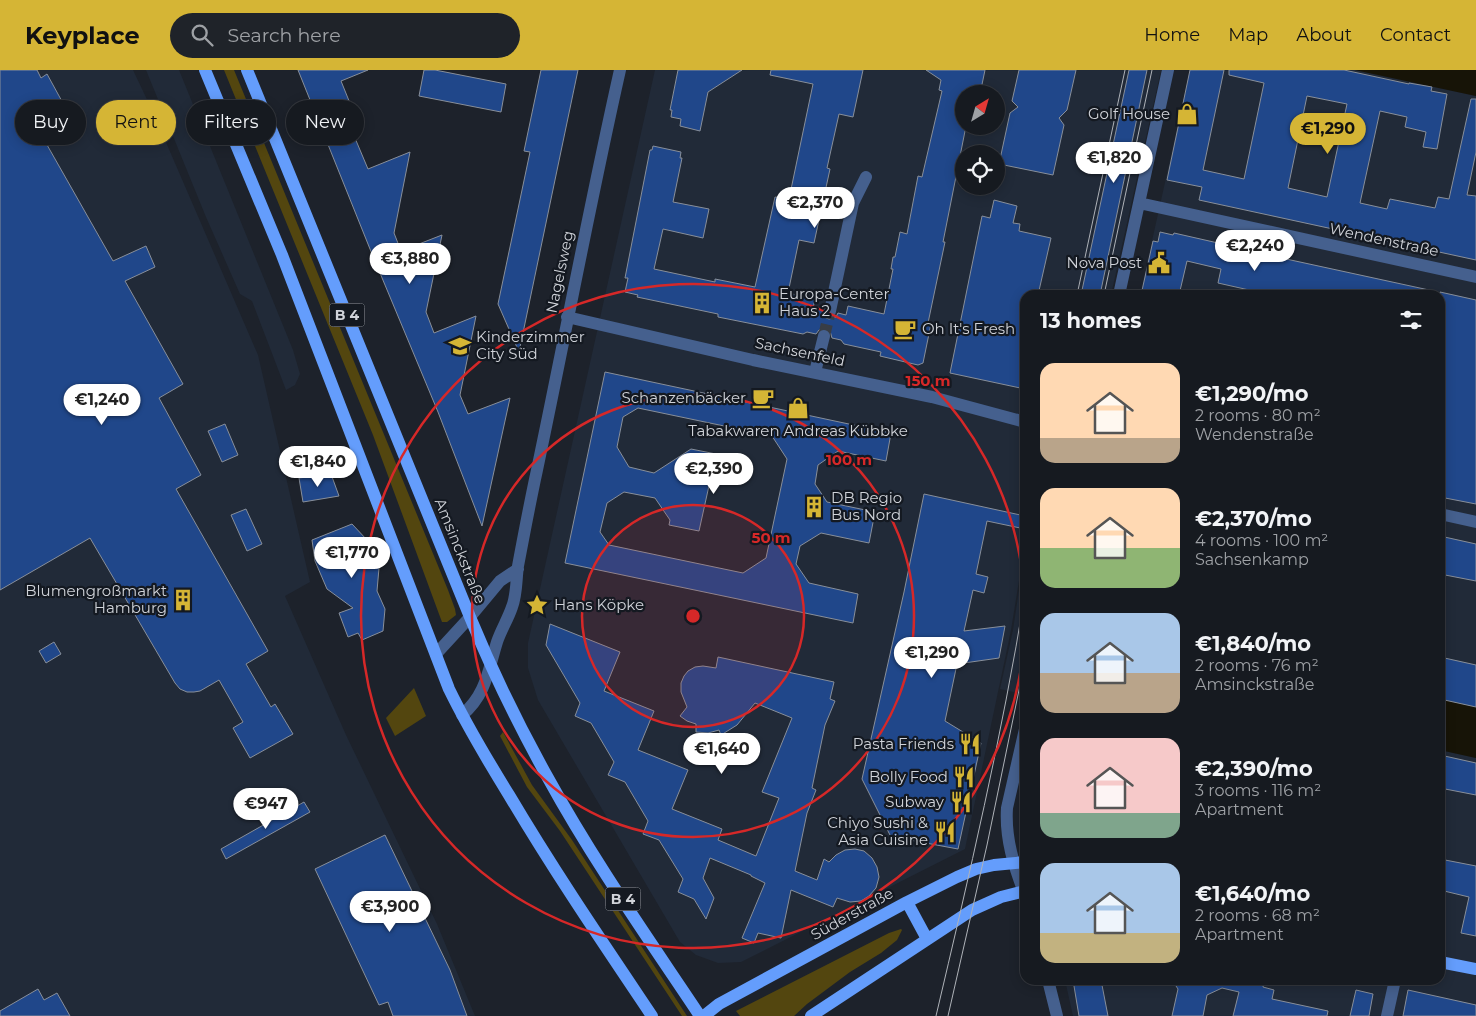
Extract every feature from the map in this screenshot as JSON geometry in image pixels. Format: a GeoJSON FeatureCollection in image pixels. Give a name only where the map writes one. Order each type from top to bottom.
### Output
{"type":"FeatureCollection","features":[{"type":"Feature","properties":{"kind":"main road","name":"B 4"},"geometry":{"type":"LineString","coordinates":[[205,70],[282,255],[449,689],[462,716],[539,846],[652,1016]]}},
{"type":"Feature","properties":{"kind":"main road","name":"Amsinckstraße"},"geometry":{"type":"LineString","coordinates":[[247,70],[470,617],[512,711],[549,780],[601,866],[700,1016]]}},
{"type":"Feature","properties":{"kind":"main road","name":"Süderstraße"},"geometry":{"type":"LineString","coordinates":[[704,1016],[719,1004],[957,877],[976,870],[1019,863]]}},
{"type":"Feature","properties":{"kind":"main road"},"geometry":{"type":"LineString","coordinates":[[811,1016],[972,910],[1001,897],[1020,893]]}},
{"type":"Feature","properties":{"kind":"main road"},"geometry":{"type":"LineString","coordinates":[[907,902],[927,939]]}},
{"type":"Feature","properties":{"kind":"main road"},"geometry":{"type":"LineString","coordinates":[[1445,963],[1476,969]]}},
{"type":"Feature","properties":{"kind":"street","name":"Nagelsweg"},"geometry":{"type":"LineString","coordinates":[[462,716],[477,700],[487,679],[499,638],[515,596],[518,569],[567,318],[620,70]]}},
{"type":"Feature","properties":{"kind":"street"},"geometry":{"type":"LineString","coordinates":[[1120,290],[1168,70]]}},
{"type":"Feature","properties":{"kind":"street"},"geometry":{"type":"LineString","coordinates":[[830,311],[853,203],[866,177]]}},
{"type":"Feature","properties":{"kind":"street","name":"Wendenstraße"},"geometry":{"type":"LineString","coordinates":[[1139,203],[1476,277]]}},
{"type":"Feature","properties":{"kind":"street","name":"Sachsenfeld"},"geometry":{"type":"LineString","coordinates":[[567,318],[753,360],[932,397],[1020,421]]}},
{"type":"Feature","properties":{"kind":"street"},"geometry":{"type":"LineString","coordinates":[[815,372],[824,336]]}},
{"type":"Feature","properties":{"kind":"street"},"geometry":{"type":"LineString","coordinates":[[1445,515],[1476,522]]}},
{"type":"Feature","properties":{"kind":"street"},"geometry":{"type":"LineString","coordinates":[[436,654],[500,581],[518,569]]}},
{"type":"Feature","properties":{"kind":"street"},"geometry":{"type":"LineString","coordinates":[[1019,863],[1007,829],[1008,808],[1020,752]]}},
{"type":"Feature","properties":{"kind":"street"},"geometry":{"type":"LineString","coordinates":[[1049,985],[1057,1016]]}},
{"type":"Feature","properties":{"kind":"street"},"geometry":{"type":"LineString","coordinates":[[1387,1016],[1393,985]]}},
{"type":"Feature","properties":{"kind":"shaded area"},"geometry":{"type":"Polygon","coordinates":[[[0,70],[133,70],[147,100],[96,100],[96,145],[167,145],[258,355],[310,582],[285,596],[346,735],[437,924],[475,1016],[0,1016],[0,70]]]}},
{"type":"Feature","properties":{"kind":"shaded area"},"geometry":{"type":"Polygon","coordinates":[[[146,70],[179,70],[191,100],[186,100],[186,145],[210,145],[293,350],[300,374],[295,385],[286,390],[252,301],[240,294],[176,144],[176,100],[158,100],[146,70]]]}},
{"type":"Feature","properties":{"kind":"shaded area"},"geometry":{"type":"Polygon","coordinates":[[[224,70],[234,70],[246,100],[236,100],[224,70]]]}},
{"type":"Feature","properties":{"kind":"shaded area"},"geometry":{"type":"Polygon","coordinates":[[[655,70],[1161,70],[1112,290],[1020,290],[1020,575],[1011,630],[965,849],[741,962],[718,963],[696,955],[680,942],[538,700],[528,668],[528,643],[655,70]]]}},
{"type":"Feature","properties":{"kind":"shaded area"},"geometry":{"type":"Polygon","coordinates":[[[1190,70],[1355,70],[1476,96],[1476,707],[1445,700],[1445,290],[1141,290],[1190,70]]]}},
{"type":"Feature","properties":{"kind":"shaded area"},"geometry":{"type":"Polygon","coordinates":[[[1355,70],[1476,70],[1476,96],[1355,70]]]}},
{"type":"Feature","properties":{"kind":"shaded area"},"geometry":{"type":"Polygon","coordinates":[[[255,145],[265,145],[448,590],[456,615],[447,622],[442,622],[373,435],[255,145]]]}},
{"type":"Feature","properties":{"kind":"shaded area"},"geometry":{"type":"Polygon","coordinates":[[[1020,583],[1020,693],[1000,689],[1013,630],[1020,583]]]}},
{"type":"Feature","properties":{"kind":"shaded area"},"geometry":{"type":"Polygon","coordinates":[[[414,688],[426,716],[395,736],[386,718],[414,688]]]}},
{"type":"Feature","properties":{"kind":"shaded area"},"geometry":{"type":"Polygon","coordinates":[[[1445,700],[1476,707],[1476,758],[1445,751],[1445,700]]]}},
{"type":"Feature","properties":{"kind":"shaded area"},"geometry":{"type":"Polygon","coordinates":[[[503,732],[532,785],[572,840],[687,1016],[682,1016],[560,831],[527,787],[500,736],[503,732]]]}},
{"type":"Feature","properties":{"kind":"shaded area"},"geometry":{"type":"Polygon","coordinates":[[[1445,751],[1476,758],[1476,1016],[1073,1016],[1066,985],[1445,985],[1445,751]]]}},
{"type":"Feature","properties":{"kind":"shaded area"},"geometry":{"type":"Polygon","coordinates":[[[901,929],[897,940],[881,953],[850,972],[794,1016],[740,1016],[736,1011],[889,933],[901,929]]]}},
{"type":"Feature","properties":{"kind":"building"},"geometry":{"type":"Polygon","coordinates":[[[0,70],[37,70],[41,78],[47,74],[61,100],[15,100],[15,145],[47,145],[113,261],[146,246],[155,267],[125,281],[183,384],[159,398],[201,475],[176,489],[268,651],[246,664],[271,707],[275,704],[293,734],[250,758],[233,728],[243,722],[219,680],[200,691],[187,692],[180,689],[90,538],[0,590],[0,70]]]}},
{"type":"Feature","properties":{"kind":"building"},"geometry":{"type":"Polygon","coordinates":[[[298,70],[368,70],[341,81],[349,100],[310,100],[298,70]]]}},
{"type":"Feature","properties":{"kind":"building"},"geometry":{"type":"Polygon","coordinates":[[[424,70],[435,70],[506,84],[501,112],[419,96],[424,70]]]}},
{"type":"Feature","properties":{"kind":"building"},"geometry":{"type":"Polygon","coordinates":[[[541,70],[578,70],[519,352],[498,304],[530,152],[524,151],[541,70]]]}},
{"type":"Feature","properties":{"kind":"building"},"geometry":{"type":"Polygon","coordinates":[[[678,70],[742,70],[708,92],[700,131],[680,126],[681,119],[671,117],[672,110],[670,110],[678,70]]]}},
{"type":"Feature","properties":{"kind":"building"},"geometry":{"type":"Polygon","coordinates":[[[771,70],[863,70],[853,117],[839,114],[827,168],[830,169],[814,243],[799,240],[788,293],[815,299],[813,308],[822,310],[824,317],[829,319],[836,317],[838,313],[846,315],[848,306],[884,314],[893,269],[891,269],[893,257],[895,257],[900,232],[907,234],[918,176],[922,177],[942,91],[939,90],[941,80],[926,70],[985,70],[982,85],[955,85],[955,135],[964,135],[962,145],[955,145],[955,181],[943,242],[945,242],[928,323],[931,324],[923,363],[918,365],[880,356],[881,352],[844,344],[841,340],[832,338],[830,331],[825,328],[819,330],[816,334],[807,332],[803,334],[718,317],[718,314],[637,297],[638,295],[625,292],[628,278],[625,278],[650,150],[652,150],[653,146],[681,152],[680,158],[682,158],[673,202],[709,209],[703,238],[663,229],[654,269],[715,282],[715,279],[755,287],[775,197],[789,199],[813,84],[770,75],[771,70]]]}},
{"type":"Feature","properties":{"kind":"building"},"geometry":{"type":"Polygon","coordinates":[[[1019,70],[1076,70],[1067,110],[1059,118],[1064,125],[1053,175],[1005,165],[1005,145],[1003,145],[1010,113],[1018,107],[1012,101],[1019,70]]]}},
{"type":"Feature","properties":{"kind":"building"},"geometry":{"type":"Polygon","coordinates":[[[1129,70],[1147,70],[1101,290],[1082,290],[1129,70]]]}},
{"type":"Feature","properties":{"kind":"building"},"geometry":{"type":"Polygon","coordinates":[[[1190,70],[1224,70],[1203,170],[1244,179],[1264,83],[1229,75],[1229,70],[1344,70],[1432,87],[1431,91],[1447,94],[1437,149],[1423,147],[1426,132],[1405,127],[1407,117],[1380,111],[1360,203],[1387,209],[1390,199],[1435,208],[1438,197],[1449,199],[1471,99],[1476,99],[1476,152],[1467,195],[1476,196],[1476,260],[1199,200],[1202,187],[1167,180],[1190,70]],[[1307,96],[1288,188],[1327,197],[1347,104],[1307,96]]]}},
{"type":"Feature","properties":{"kind":"building"},"geometry":{"type":"Polygon","coordinates":[[[328,145],[358,145],[368,169],[410,152],[394,233],[401,251],[442,235],[426,312],[434,333],[476,316],[460,395],[468,414],[510,398],[482,526],[438,412],[328,145]]]}},
{"type":"Feature","properties":{"kind":"building"},"geometry":{"type":"Polygon","coordinates":[[[994,200],[1017,206],[1013,223],[1020,224],[1019,231],[1051,238],[1039,290],[1020,290],[1020,388],[950,373],[982,216],[990,218],[994,200]]]}},
{"type":"Feature","properties":{"kind":"building"},"geometry":{"type":"Polygon","coordinates":[[[1160,232],[1173,235],[1174,233],[1429,290],[1249,290],[1218,283],[1221,269],[1187,261],[1180,290],[1142,290],[1153,241],[1158,242],[1160,232]]]}},
{"type":"Feature","properties":{"kind":"building"},"geometry":{"type":"Polygon","coordinates":[[[1445,293],[1476,300],[1476,504],[1445,498],[1445,293]]]}},
{"type":"Feature","properties":{"kind":"building"},"geometry":{"type":"Polygon","coordinates":[[[605,372],[891,433],[886,461],[838,451],[818,465],[815,484],[827,502],[875,512],[869,543],[821,533],[800,546],[796,564],[809,583],[858,594],[853,623],[565,563],[605,372]],[[638,408],[623,417],[617,447],[629,467],[654,473],[691,449],[716,454],[699,531],[669,525],[670,520],[655,498],[624,492],[607,503],[600,532],[609,545],[743,573],[766,558],[787,459],[772,436],[638,408]]]}},
{"type":"Feature","properties":{"kind":"building"},"geometry":{"type":"Polygon","coordinates":[[[225,424],[238,455],[222,462],[208,431],[225,424]]]}},
{"type":"Feature","properties":{"kind":"building"},"geometry":{"type":"Polygon","coordinates":[[[331,474],[339,496],[303,502],[299,478],[331,474]]]}},
{"type":"Feature","properties":{"kind":"building"},"geometry":{"type":"Polygon","coordinates":[[[924,494],[1020,515],[1020,528],[987,521],[976,574],[988,577],[984,593],[973,590],[964,631],[1005,626],[999,658],[957,664],[945,721],[981,743],[958,849],[899,838],[893,841],[862,779],[924,494]]]}},
{"type":"Feature","properties":{"kind":"building"},"geometry":{"type":"Polygon","coordinates":[[[246,509],[262,544],[247,551],[231,515],[246,509]]]}},
{"type":"Feature","properties":{"kind":"building"},"geometry":{"type":"Polygon","coordinates":[[[352,524],[367,540],[379,568],[377,591],[385,609],[383,631],[362,640],[358,633],[348,637],[339,613],[353,608],[327,589],[315,561],[312,540],[352,524]]]}},
{"type":"Feature","properties":{"kind":"building"},"geometry":{"type":"Polygon","coordinates":[[[1445,537],[1476,544],[1476,581],[1445,575],[1445,537]]]}},
{"type":"Feature","properties":{"kind":"building"},"geometry":{"type":"Polygon","coordinates":[[[550,624],[620,652],[604,691],[654,711],[638,750],[688,770],[672,809],[722,829],[718,840],[756,856],[779,798],[762,792],[792,718],[755,703],[737,725],[721,735],[719,730],[708,733],[696,732],[696,724],[680,716],[687,707],[681,692],[681,683],[684,676],[695,667],[716,668],[718,657],[834,682],[830,699],[835,701],[825,725],[812,788],[816,790],[807,813],[795,871],[817,880],[824,859],[829,862],[845,850],[855,849],[864,851],[872,858],[877,867],[879,877],[876,888],[861,901],[850,902],[837,898],[833,907],[791,890],[781,938],[758,933],[754,943],[742,938],[765,883],[710,858],[703,878],[714,898],[706,919],[694,899],[678,892],[683,879],[659,840],[643,834],[648,821],[625,782],[608,775],[614,762],[591,723],[575,716],[580,703],[546,645],[550,624]]]}},
{"type":"Feature","properties":{"kind":"building"},"geometry":{"type":"Polygon","coordinates":[[[54,642],[61,654],[46,663],[39,651],[54,642]]]}},
{"type":"Feature","properties":{"kind":"building"},"geometry":{"type":"Polygon","coordinates":[[[1445,658],[1476,665],[1476,707],[1445,700],[1445,658]]]}},
{"type":"Feature","properties":{"kind":"building"},"geometry":{"type":"Polygon","coordinates":[[[1445,756],[1476,763],[1476,795],[1445,789],[1445,756]]]}},
{"type":"Feature","properties":{"kind":"building"},"geometry":{"type":"Polygon","coordinates":[[[304,802],[310,812],[226,859],[221,849],[304,802]]]}},
{"type":"Feature","properties":{"kind":"building"},"geometry":{"type":"Polygon","coordinates":[[[385,835],[450,970],[467,1016],[393,1016],[388,1002],[379,1005],[315,869],[385,835]]]}},
{"type":"Feature","properties":{"kind":"building"},"geometry":{"type":"Polygon","coordinates":[[[1445,860],[1476,866],[1476,936],[1461,933],[1469,897],[1445,891],[1445,860]]]}},
{"type":"Feature","properties":{"kind":"building"},"geometry":{"type":"Polygon","coordinates":[[[1074,985],[1102,985],[1108,1016],[1079,1016],[1074,985]]]}},
{"type":"Feature","properties":{"kind":"building"},"geometry":{"type":"Polygon","coordinates":[[[1175,985],[1263,985],[1263,987],[1274,990],[1272,999],[1328,1011],[1327,1016],[1233,1016],[1239,992],[1222,988],[1207,995],[1203,1016],[1172,1016],[1178,989],[1175,985]]]}},
{"type":"Feature","properties":{"kind":"building"},"geometry":{"type":"Polygon","coordinates":[[[38,989],[44,1000],[57,993],[70,1016],[0,1016],[0,1011],[38,989]]]}},
{"type":"Feature","properties":{"kind":"building"},"geometry":{"type":"Polygon","coordinates":[[[1356,990],[1373,994],[1369,1016],[1350,1016],[1356,990]]]}},
{"type":"Feature","properties":{"kind":"building"},"geometry":{"type":"Polygon","coordinates":[[[1408,990],[1476,1005],[1476,1016],[1403,1016],[1408,990]]]}},
{"type":"Feature","properties":{"kind":"tunnel"},"geometry":{"type":"LineString","coordinates":[[824,336],[830,311]]}},
{"type":"Feature","properties":{"kind":"tram line"},"geometry":{"type":"LineString","coordinates":[[1078,290],[1125,70]]}},
{"type":"Feature","properties":{"kind":"tram line"},"geometry":{"type":"LineString","coordinates":[[1105,290],[1152,70]]}},
{"type":"Feature","properties":{"kind":"tram line"},"geometry":{"type":"LineString","coordinates":[[936,1016],[973,858],[1020,623]]}},
{"type":"Feature","properties":{"kind":"tram line"},"geometry":{"type":"LineString","coordinates":[[948,1016],[987,845],[1020,685]]}},
{"type":"Feature","properties":{"kind":"place","name":"Golf House"},"geometry":{"type":"Point","coordinates":[1187,114]}},
{"type":"Feature","properties":{"kind":"place","name":"Nova Post"},"geometry":{"type":"Point","coordinates":[1159,263]}},
{"type":"Feature","properties":{"kind":"place","name":"Europa-Center Haus 2"},"geometry":{"type":"Point","coordinates":[762,303]}},
{"type":"Feature","properties":{"kind":"place","name":"Oh It's Fresh"},"geometry":{"type":"Point","coordinates":[905,329]}},
{"type":"Feature","properties":{"kind":"place","name":"Kinderzimmer City Süd"},"geometry":{"type":"Point","coordinates":[460,346]}},
{"type":"Feature","properties":{"kind":"place","name":"Schanzenbäcker"},"geometry":{"type":"Point","coordinates":[763,398]}},
{"type":"Feature","properties":{"kind":"place","name":"Tabakwaren Andreas Kübbke"},"geometry":{"type":"Point","coordinates":[798,408]}},
{"type":"Feature","properties":{"kind":"place","name":"DB Regio Bus Nord"},"geometry":{"type":"Point","coordinates":[814,507]}},
{"type":"Feature","properties":{"kind":"place","name":"Blumengroßmarkt Hamburg"},"geometry":{"type":"Point","coordinates":[183,600]}},
{"type":"Feature","properties":{"kind":"place","name":"Hans Köpke"},"geometry":{"type":"Point","coordinates":[537,605]}},
{"type":"Feature","properties":{"kind":"place","name":"Pasta Friends"},"geometry":{"type":"Point","coordinates":[970,744]}},
{"type":"Feature","properties":{"kind":"place","name":"Bolly Food"},"geometry":{"type":"Point","coordinates":[964,777]}},
{"type":"Feature","properties":{"kind":"place","name":"Subway"},"geometry":{"type":"Point","coordinates":[961,802]}},
{"type":"Feature","properties":{"kind":"place","name":"Chiyo Sushi & Asia Cuisine"},"geometry":{"type":"Point","coordinates":[945,832]}}]}
